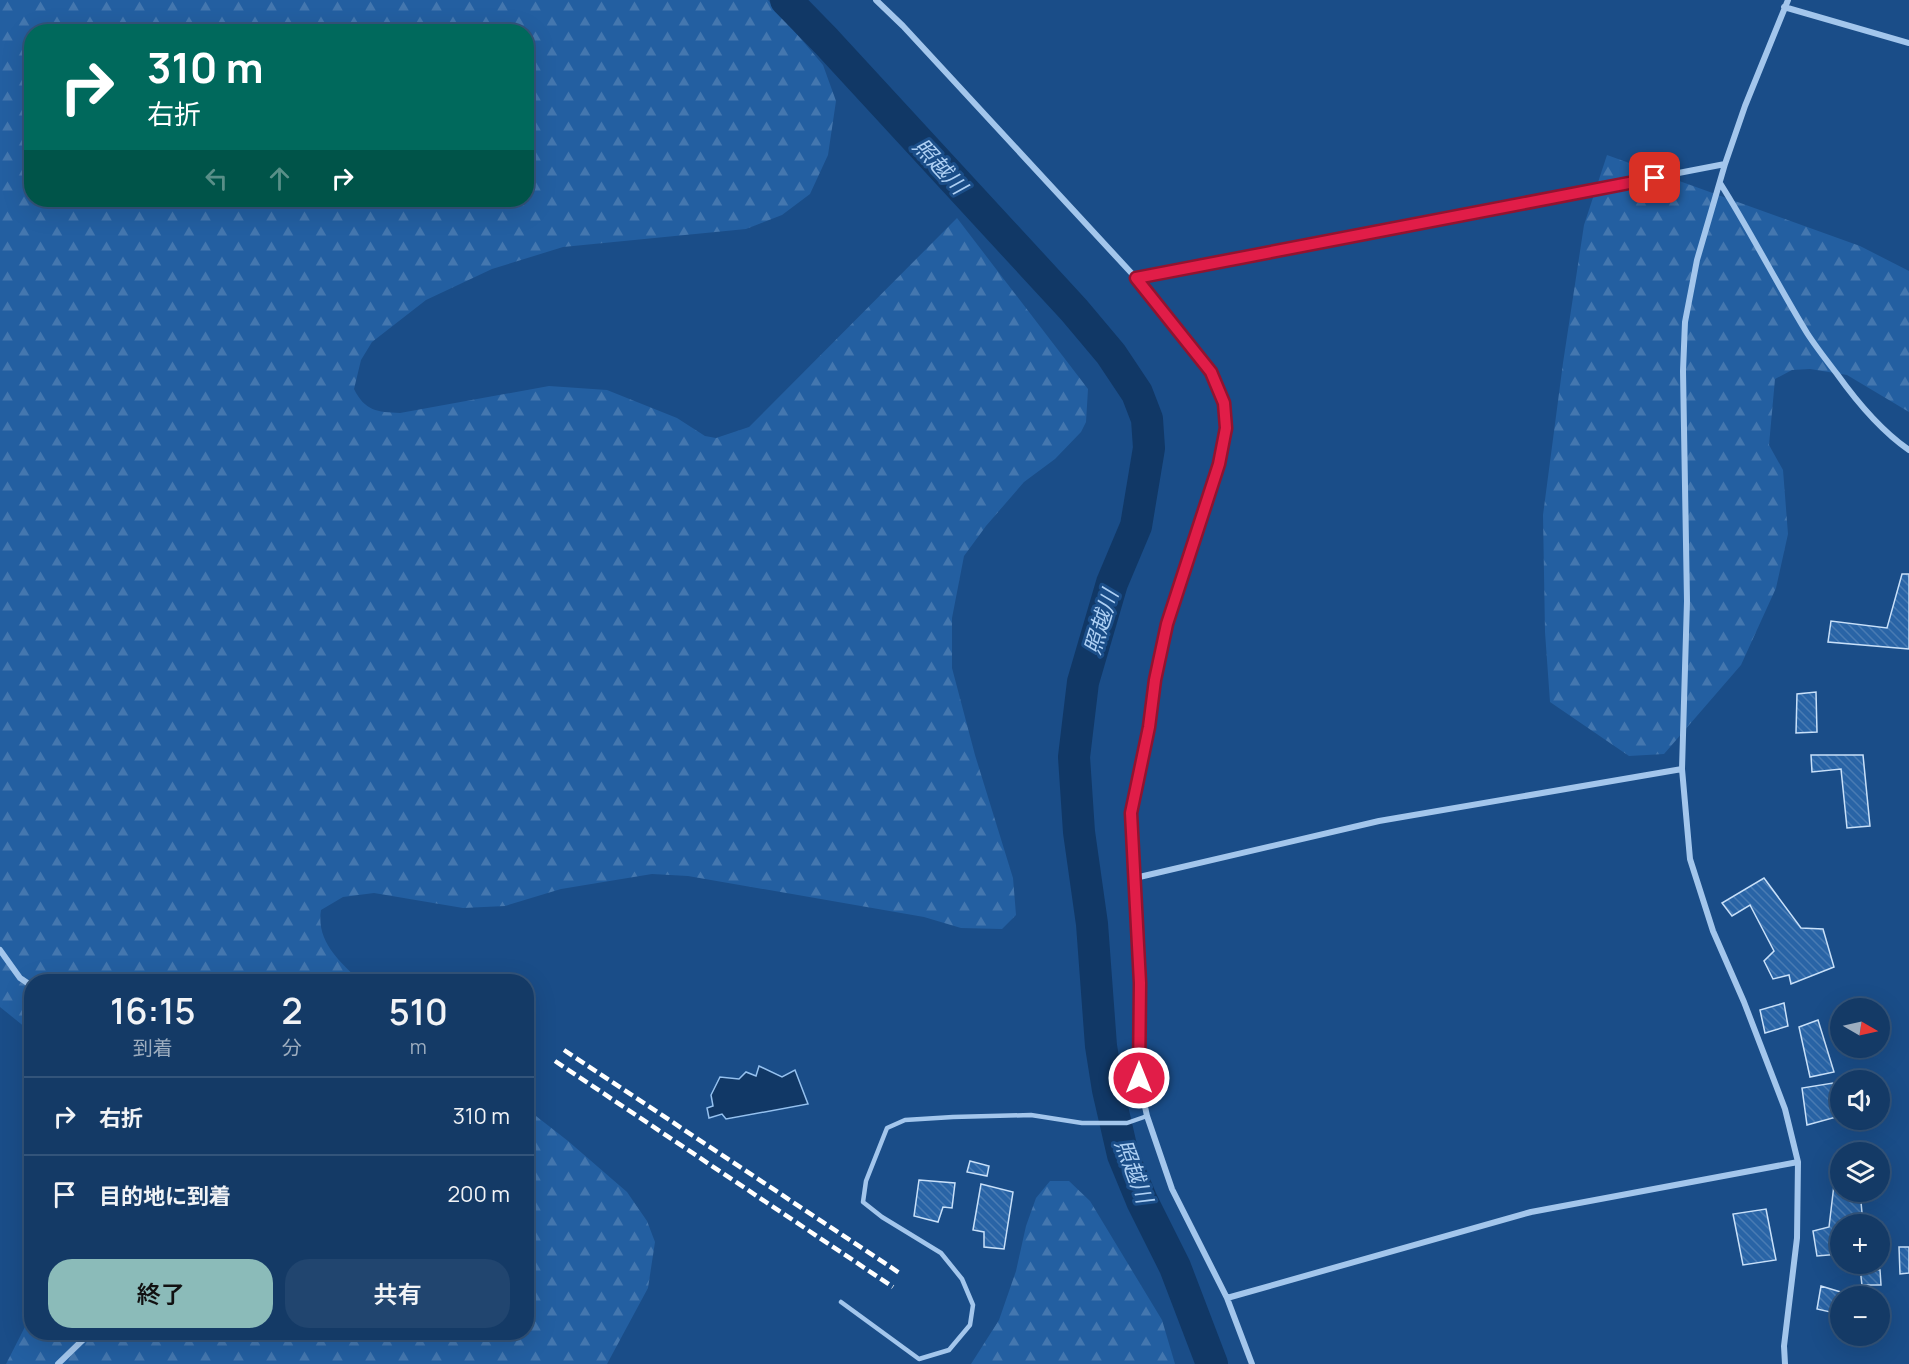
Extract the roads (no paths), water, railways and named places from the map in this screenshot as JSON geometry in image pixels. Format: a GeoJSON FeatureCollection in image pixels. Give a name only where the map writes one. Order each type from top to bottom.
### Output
{"type":"FeatureCollection","features":[{"type":"Feature","properties":{"kind":"street"},"geometry":{"type":"LineString","coordinates":[[876,0],[903,26],[1136,278],[1211,372],[1224,403],[1226,428],[1219,464],[1167,624],[1131,813],[1140,983],[1139,1078],[1147,1116],[1172,1189],[1227,1298],[1252,1364]]}},
{"type":"Feature","properties":{"kind":"street"},"geometry":{"type":"LineString","coordinates":[[1785,1364],[1784,1347],[1797,1238],[1798,1162],[1785,1109],[1744,1002],[1713,931],[1690,859],[1682,769],[1687,601],[1683,371],[1685,322],[1697,260],[1725,164],[1745,106],[1788,0]]}},
{"type":"Feature","properties":{"kind":"street"},"geometry":{"type":"LineString","coordinates":[[1784,7],[1909,43]]}},
{"type":"Feature","properties":{"kind":"street"},"geometry":{"type":"LineString","coordinates":[[1136,278],[1725,164]]}},
{"type":"Feature","properties":{"kind":"street"},"geometry":{"type":"LineString","coordinates":[[1720,183],[1744,220],[1764,260],[1809,335],[1855,398],[1896,441],[1909,450]]}},
{"type":"Feature","properties":{"kind":"street"},"geometry":{"type":"LineString","coordinates":[[1135,878],[1379,821],[1682,769]]}},
{"type":"Feature","properties":{"kind":"street"},"geometry":{"type":"LineString","coordinates":[[0,950],[24,981]]}},
{"type":"Feature","properties":{"kind":"street"},"geometry":{"type":"LineString","coordinates":[[1227,1298],[1531,1212],[1798,1162]]}},
{"type":"Feature","properties":{"kind":"street"},"geometry":{"type":"LineString","coordinates":[[58,1364],[83,1340]]}},
{"type":"Feature","properties":{"kind":"lane"},"geometry":{"type":"LineString","coordinates":[[841,1302],[919,1359],[949,1350],[970,1325],[973,1305],[962,1279],[941,1253],[863,1202],[866,1181],[887,1128],[905,1120],[1031,1115],[1082,1122],[1127,1123],[1147,1116]]}},
{"type":"Feature","properties":{"kind":"waterway","name":"照越川"},"geometry":{"type":"LineString","coordinates":[[786,0],[1074,310],[1111,354],[1137,393],[1147,419],[1149,448],[1136,526],[1112,583],[1083,682],[1074,757],[1079,832],[1092,924],[1101,1046],[1108,1090],[1123,1155],[1142,1201],[1175,1267],[1212,1364]]}},
{"type":"Feature","properties":{"kind":"railway"},"geometry":{"type":"LineString","coordinates":[[564,1050],[901,1274]]}},
{"type":"Feature","properties":{"kind":"railway"},"geometry":{"type":"LineString","coordinates":[[555,1061],[893,1287]]}}]}
